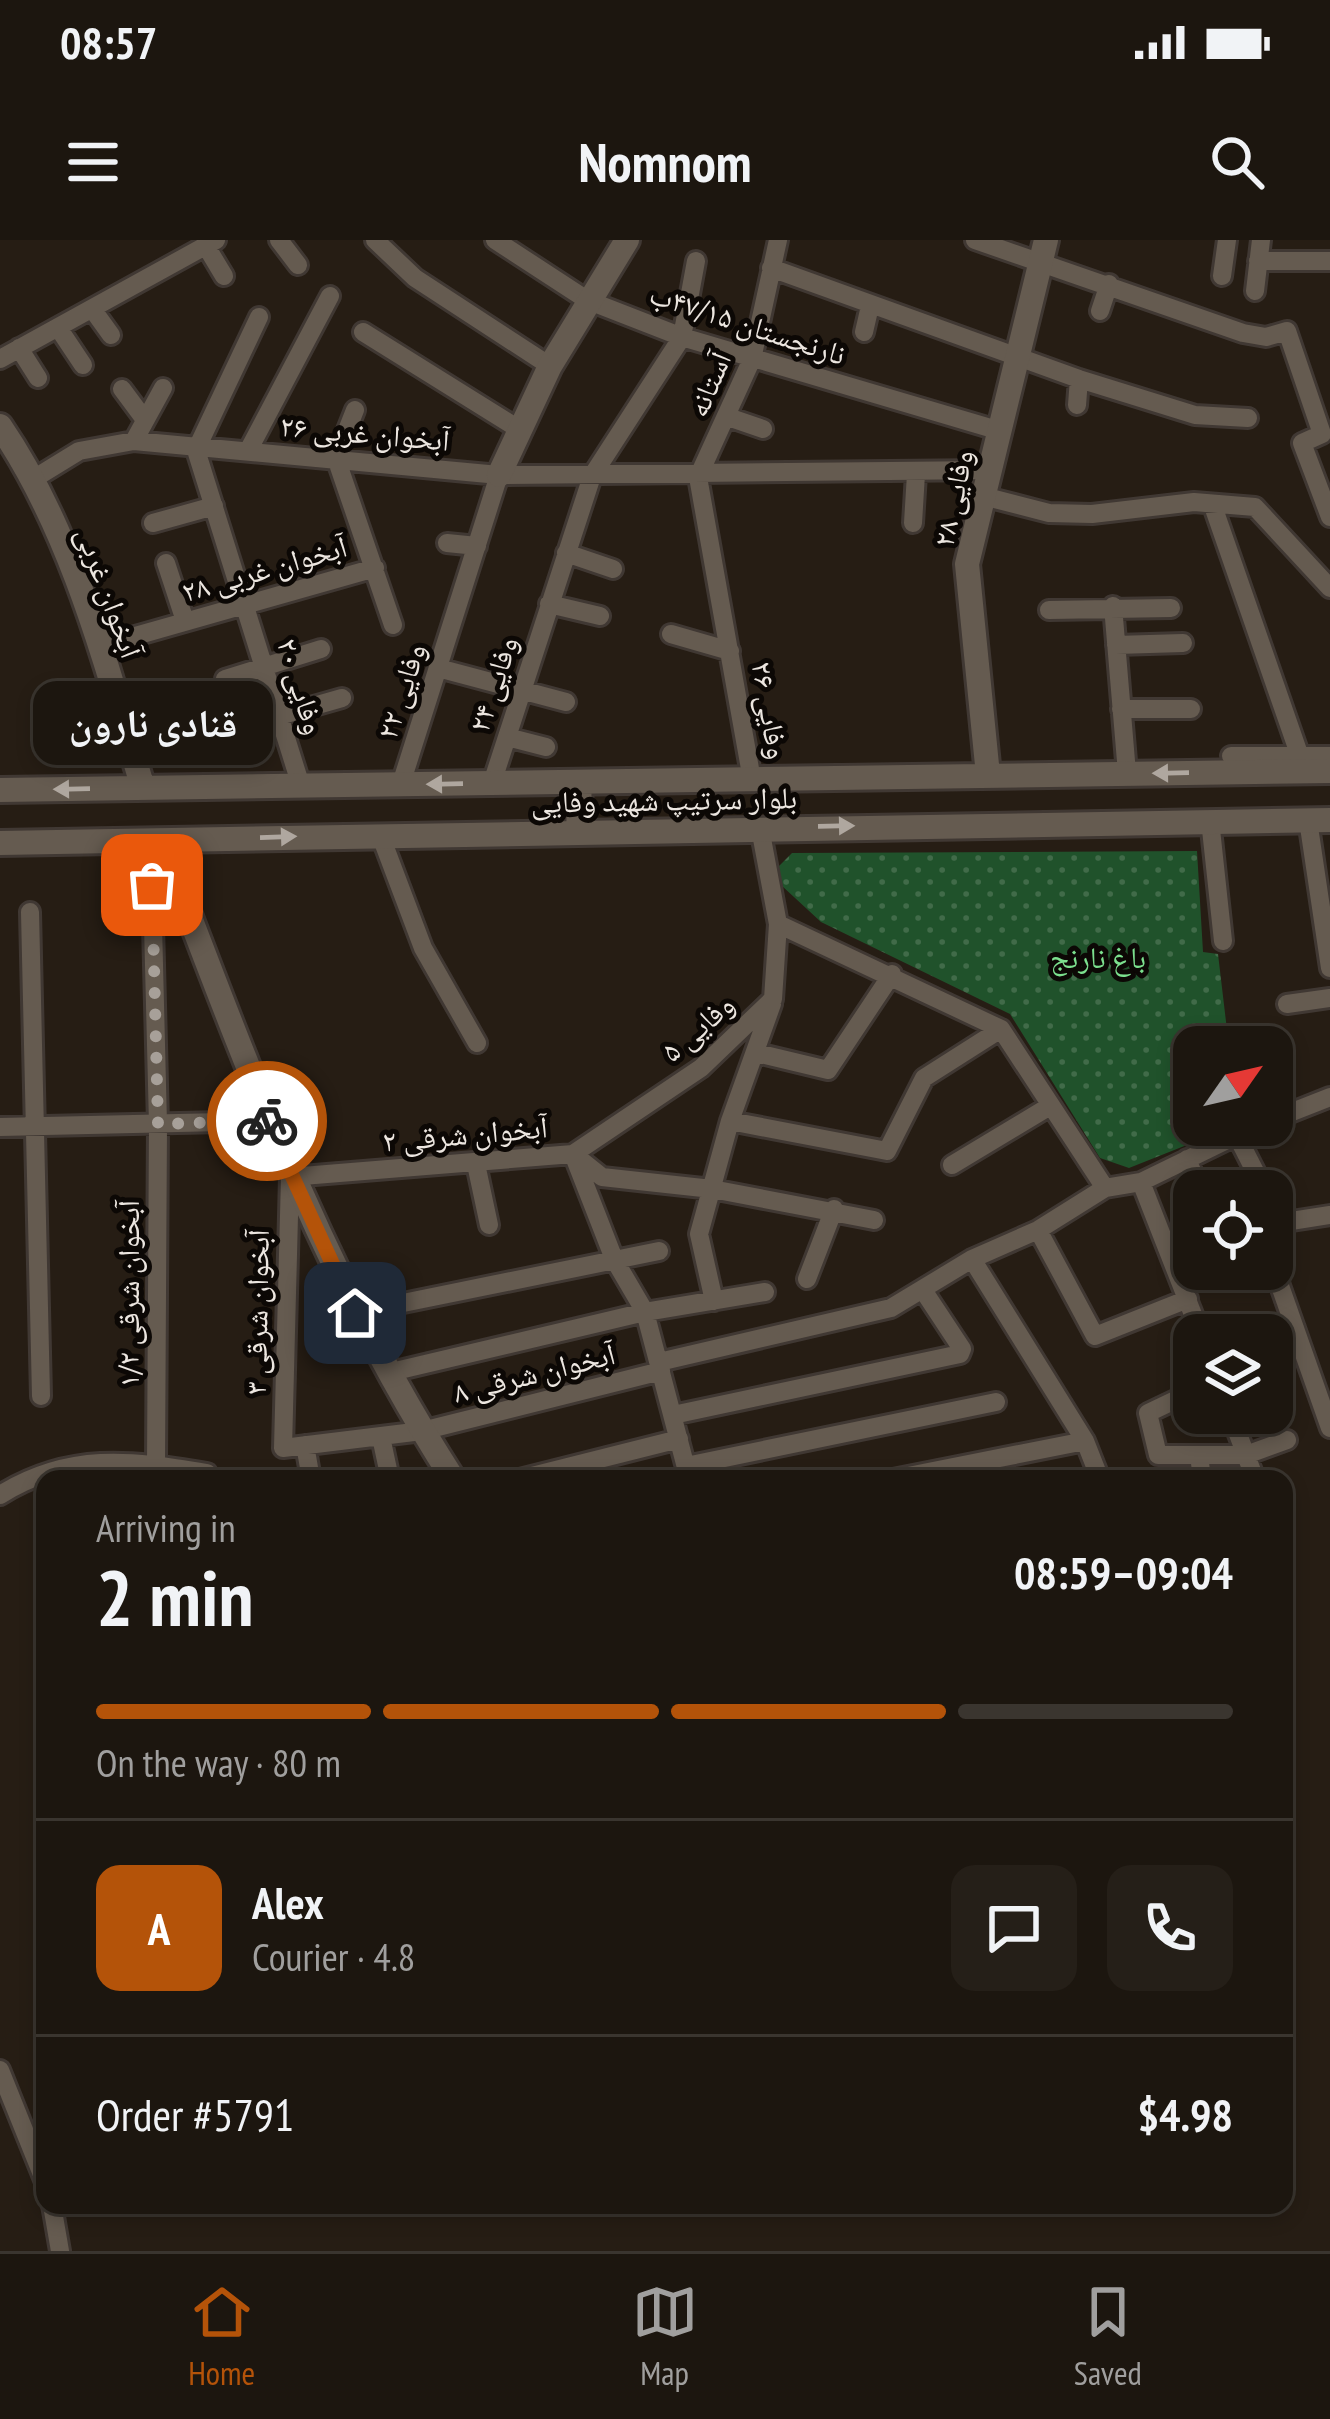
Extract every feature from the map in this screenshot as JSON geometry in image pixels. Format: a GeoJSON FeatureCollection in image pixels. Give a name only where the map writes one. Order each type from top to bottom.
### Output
{"type":"FeatureCollection","features":[{"type":"Feature","properties":{"kind":"main road"},"geometry":{"type":"LineString","coordinates":[[500,475],[517,428],[550,366],[627,240]]}},
{"type":"Feature","properties":{"kind":"main road","name":"وفایی ۲۸"},"geometry":{"type":"LineString","coordinates":[[988,775],[968,564],[1046,240]]}},
{"type":"Feature","properties":{"kind":"main road","name":"آبخوان غربی"},"geometry":{"type":"LineString","coordinates":[[0,426],[35,478],[100,646],[143,788]]}},
{"type":"Feature","properties":{"kind":"main road","name":"بلوار سرتیپ شهید وفایی"},"geometry":{"type":"LineString","coordinates":[[0,790],[1312,767]]}},
{"type":"Feature","properties":{"kind":"main road"},"geometry":{"type":"LineString","coordinates":[[578,831],[580,782]]}},
{"type":"Feature","properties":{"kind":"main road","name":"بلوار سرتیپ شهید وفایی"},"geometry":{"type":"LineString","coordinates":[[0,843],[1319,820]]}},
{"type":"Feature","properties":{"kind":"main road"},"geometry":{"type":"LineString","coordinates":[[161,841],[290,1177],[387,1373],[447,1470]]}},
{"type":"Feature","properties":{"kind":"street"},"geometry":{"type":"LineString","coordinates":[[279,240],[298,265]]}},
{"type":"Feature","properties":{"kind":"street"},"geometry":{"type":"LineString","coordinates":[[375,240],[415,278],[550,366]]}},
{"type":"Feature","properties":{"kind":"street","name":"نارنجستان ۴۷/۱۵ب"},"geometry":{"type":"LineString","coordinates":[[495,240],[587,300],[682,337],[997,430]]}},
{"type":"Feature","properties":{"kind":"street","name":"آستانه"},"geometry":{"type":"LineString","coordinates":[[698,477],[752,359],[778,240]]}},
{"type":"Feature","properties":{"kind":"street"},"geometry":{"type":"LineString","coordinates":[[975,240],[1038,266],[1109,284],[1244,333],[1267,337],[1287,331],[1322,434],[1302,443],[1330,517]]}},
{"type":"Feature","properties":{"kind":"street"},"geometry":{"type":"LineString","coordinates":[[1222,276],[1227,240]]}},
{"type":"Feature","properties":{"kind":"street"},"geometry":{"type":"LineString","coordinates":[[1255,291],[1261,240]]}},
{"type":"Feature","properties":{"kind":"street"},"geometry":{"type":"LineString","coordinates":[[0,359],[211,243],[224,276]]}},
{"type":"Feature","properties":{"kind":"street"},"geometry":{"type":"LineString","coordinates":[[1258,262],[1330,261]]}},
{"type":"Feature","properties":{"kind":"street"},"geometry":{"type":"LineString","coordinates":[[682,337],[696,262]]}},
{"type":"Feature","properties":{"kind":"street"},"geometry":{"type":"LineString","coordinates":[[771,268],[1017,359],[1195,416],[1248,418]]}},
{"type":"Feature","properties":{"kind":"street"},"geometry":{"type":"LineString","coordinates":[[1100,311],[1109,284]]}},
{"type":"Feature","properties":{"kind":"street"},"geometry":{"type":"LineString","coordinates":[[134,288],[146,306]]}},
{"type":"Feature","properties":{"kind":"street"},"geometry":{"type":"LineString","coordinates":[[248,451],[330,296]]}},
{"type":"Feature","properties":{"kind":"street"},"geometry":{"type":"LineString","coordinates":[[864,332],[870,306]]}},
{"type":"Feature","properties":{"kind":"street"},"geometry":{"type":"LineString","coordinates":[[93,310],[111,335]]}},
{"type":"Feature","properties":{"kind":"street"},"geometry":{"type":"LineString","coordinates":[[196,449],[259,317]]}},
{"type":"Feature","properties":{"kind":"street"},"geometry":{"type":"LineString","coordinates":[[59,329],[83,365]]}},
{"type":"Feature","properties":{"kind":"street"},"geometry":{"type":"LineString","coordinates":[[363,332],[517,428]]}},
{"type":"Feature","properties":{"kind":"street","name":"وفایی ۲۴"},"geometry":{"type":"LineString","coordinates":[[492,783],[592,476],[682,337]]}},
{"type":"Feature","properties":{"kind":"street"},"geometry":{"type":"LineString","coordinates":[[19,348],[38,378]]}},
{"type":"Feature","properties":{"kind":"street"},"geometry":{"type":"LineString","coordinates":[[1077,405],[1078,379]]}},
{"type":"Feature","properties":{"kind":"street"},"geometry":{"type":"LineString","coordinates":[[122,388],[145,420]]}},
{"type":"Feature","properties":{"kind":"street"},"geometry":{"type":"LineString","coordinates":[[134,441],[163,388]]}},
{"type":"Feature","properties":{"kind":"street"},"geometry":{"type":"LineString","coordinates":[[355,410],[336,458],[393,625]]}},
{"type":"Feature","properties":{"kind":"street"},"geometry":{"type":"LineString","coordinates":[[728,417],[763,429]]}},
{"type":"Feature","properties":{"kind":"street","name":"آبخوان غربی ۲۶"},"geometry":{"type":"LineString","coordinates":[[35,478],[79,451],[107,442],[134,441],[500,475],[698,477],[989,470]]}},
{"type":"Feature","properties":{"kind":"street","name":"وفایی ۲۰"},"geometry":{"type":"LineString","coordinates":[[196,449],[301,786]]}},
{"type":"Feature","properties":{"kind":"street"},"geometry":{"type":"LineString","coordinates":[[914,523],[916,474]]}},
{"type":"Feature","properties":{"kind":"street","name":"وفایی ۲۲"},"geometry":{"type":"LineString","coordinates":[[401,784],[500,475]]}},
{"type":"Feature","properties":{"kind":"street","name":"وفایی ۲۶"},"geometry":{"type":"LineString","coordinates":[[698,477],[752,779]]}},
{"type":"Feature","properties":{"kind":"street"},"geometry":{"type":"LineString","coordinates":[[983,496],[1049,513],[1194,502],[1255,507],[1330,588]]}},
{"type":"Feature","properties":{"kind":"street"},"geometry":{"type":"LineString","coordinates":[[153,523],[214,506]]}},
{"type":"Feature","properties":{"kind":"street"},"geometry":{"type":"LineString","coordinates":[[1213,506],[1312,767]]}},
{"type":"Feature","properties":{"kind":"street"},"geometry":{"type":"LineString","coordinates":[[447,543],[477,546]]}},
{"type":"Feature","properties":{"kind":"street"},"geometry":{"type":"LineString","coordinates":[[566,553],[613,569]]}},
{"type":"Feature","properties":{"kind":"street"},"geometry":{"type":"LineString","coordinates":[[166,563],[185,621]]}},
{"type":"Feature","properties":{"kind":"street","name":"آبخوان غربی ۲۸"},"geometry":{"type":"LineString","coordinates":[[100,646],[374,568]]}},
{"type":"Feature","properties":{"kind":"street"},"geometry":{"type":"LineString","coordinates":[[549,604],[600,616]]}},
{"type":"Feature","properties":{"kind":"street"},"geometry":{"type":"LineString","coordinates":[[1113,606],[1126,773]]}},
{"type":"Feature","properties":{"kind":"street"},"geometry":{"type":"LineString","coordinates":[[1049,610],[1171,608]]}},
{"type":"Feature","properties":{"kind":"street"},"geometry":{"type":"LineString","coordinates":[[671,634],[730,651]]}},
{"type":"Feature","properties":{"kind":"street"},"geometry":{"type":"LineString","coordinates":[[1116,645],[1183,643]]}},
{"type":"Feature","properties":{"kind":"street"},"geometry":{"type":"LineString","coordinates":[[226,679],[321,649]]}},
{"type":"Feature","properties":{"kind":"street"},"geometry":{"type":"LineString","coordinates":[[438,668],[566,702]]}},
{"type":"Feature","properties":{"kind":"street"},"geometry":{"type":"LineString","coordinates":[[240,727],[342,698]]}},
{"type":"Feature","properties":{"kind":"street"},"geometry":{"type":"LineString","coordinates":[[1121,710],[1192,709]]}},
{"type":"Feature","properties":{"kind":"street"},"geometry":{"type":"LineString","coordinates":[[507,737],[546,746]]}},
{"type":"Feature","properties":{"kind":"street"},"geometry":{"type":"LineString","coordinates":[[1231,756],[1312,767],[1330,756]]}},
{"type":"Feature","properties":{"kind":"street"},"geometry":{"type":"LineString","coordinates":[[1210,820],[1223,941]]}},
{"type":"Feature","properties":{"kind":"street"},"geometry":{"type":"LineString","coordinates":[[1319,820],[1330,968]]}},
{"type":"Feature","properties":{"kind":"street","name":"وفایی ۵"},"geometry":{"type":"LineString","coordinates":[[573,1154],[701,1068],[773,999],[778,924],[760,827]]}},
{"type":"Feature","properties":{"kind":"street"},"geometry":{"type":"LineString","coordinates":[[380,834],[423,948],[477,1042]]}},
{"type":"Feature","properties":{"kind":"street","name":"آبخوان شرقی ۱/۲"},"geometry":{"type":"LineString","coordinates":[[152,885],[158,1124],[156,1464]]}},
{"type":"Feature","properties":{"kind":"street"},"geometry":{"type":"LineString","coordinates":[[30,912],[40,1396]]}},
{"type":"Feature","properties":{"kind":"street"},"geometry":{"type":"LineString","coordinates":[[778,924],[1001,1029],[1105,1188],[1141,1182],[1212,1146]]}},
{"type":"Feature","properties":{"kind":"street"},"geometry":{"type":"LineString","coordinates":[[757,1053],[828,1070],[892,974]]}},
{"type":"Feature","properties":{"kind":"street"},"geometry":{"type":"LineString","coordinates":[[1287,1004],[1330,998]]}},
{"type":"Feature","properties":{"kind":"street"},"geometry":{"type":"LineString","coordinates":[[714,1300],[699,1234],[730,1121],[773,999]]}},
{"type":"Feature","properties":{"kind":"street"},"geometry":{"type":"LineString","coordinates":[[730,1121],[887,1151],[924,1078],[1001,1029]]}},
{"type":"Feature","properties":{"kind":"street"},"geometry":{"type":"LineString","coordinates":[[1293,1112],[1330,1097]]}},
{"type":"Feature","properties":{"kind":"street"},"geometry":{"type":"LineString","coordinates":[[952,1166],[1050,1106]]}},
{"type":"Feature","properties":{"kind":"street"},"geometry":{"type":"LineString","coordinates":[[0,1127],[268,1121]]}},
{"type":"Feature","properties":{"kind":"street"},"geometry":{"type":"LineString","coordinates":[[573,1154],[602,1177],[712,1189],[874,1220]]}},
{"type":"Feature","properties":{"kind":"street"},"geometry":{"type":"LineString","coordinates":[[573,1154],[614,1259],[645,1312],[687,1470]]}},
{"type":"Feature","properties":{"kind":"street","name":"آبخوان شرقی ۲"},"geometry":{"type":"LineString","coordinates":[[290,1177],[573,1154]]}},
{"type":"Feature","properties":{"kind":"street"},"geometry":{"type":"LineString","coordinates":[[1187,1159],[1191,1170]]}},
{"type":"Feature","properties":{"kind":"street"},"geometry":{"type":"LineString","coordinates":[[476,1164],[489,1225]]}},
{"type":"Feature","properties":{"kind":"street","name":"آبخوان شرقی ۳"},"geometry":{"type":"LineString","coordinates":[[283,1448],[290,1177]]}},
{"type":"Feature","properties":{"kind":"street"},"geometry":{"type":"LineString","coordinates":[[1141,1182],[1193,1314]]}},
{"type":"Feature","properties":{"kind":"street","name":"آبخوان شرقی ۸"},"geometry":{"type":"LineString","coordinates":[[283,1448],[422,1431],[869,1314],[1038,1230],[1105,1188]]}},
{"type":"Feature","properties":{"kind":"street"},"geometry":{"type":"LineString","coordinates":[[807,1279],[834,1209]]}},
{"type":"Feature","properties":{"kind":"street"},"geometry":{"type":"LineString","coordinates":[[1293,1216],[1330,1215]]}},
{"type":"Feature","properties":{"kind":"street"},"geometry":{"type":"LineString","coordinates":[[1038,1230],[1095,1336],[1188,1299]]}},
{"type":"Feature","properties":{"kind":"street"},"geometry":{"type":"LineString","coordinates":[[355,1313],[659,1251]]}},
{"type":"Feature","properties":{"kind":"street"},"geometry":{"type":"LineString","coordinates":[[972,1259],[1085,1442],[1096,1470]]}},
{"type":"Feature","properties":{"kind":"street"},"geometry":{"type":"LineString","coordinates":[[673,1415],[959,1354],[962,1349],[923,1290]]}},
{"type":"Feature","properties":{"kind":"street"},"geometry":{"type":"LineString","coordinates":[[1282,1290],[1328,1417]]}},
{"type":"Feature","properties":{"kind":"street"},"geometry":{"type":"LineString","coordinates":[[387,1373],[645,1312],[764,1292]]}},
{"type":"Feature","properties":{"kind":"street"},"geometry":{"type":"LineString","coordinates":[[1173,1401],[1148,1413],[1158,1455],[1246,1455],[1286,1440]]}},
{"type":"Feature","properties":{"kind":"street"},"geometry":{"type":"LineString","coordinates":[[701,1470],[996,1402]]}},
{"type":"Feature","properties":{"kind":"street"},"geometry":{"type":"LineString","coordinates":[[1238,1434],[1252,1470]]}},
{"type":"Feature","properties":{"kind":"street"},"geometry":{"type":"LineString","coordinates":[[381,1437],[388,1470]]}},
{"type":"Feature","properties":{"kind":"street"},"geometry":{"type":"LineString","coordinates":[[556,1470],[679,1439]]}},
{"type":"Feature","properties":{"kind":"street"},"geometry":{"type":"LineString","coordinates":[[956,1470],[1085,1442]]}},
{"type":"Feature","properties":{"kind":"street"},"geometry":{"type":"LineString","coordinates":[[305,1445],[309,1470]]}},
{"type":"Feature","properties":{"kind":"street"},"geometry":{"type":"LineString","coordinates":[[1199,1455],[1201,1470]]}},
{"type":"Feature","properties":{"kind":"street"},"geometry":{"type":"LineString","coordinates":[[102,1458],[104,1470]]}},
{"type":"Feature","properties":{"kind":"street"},"geometry":{"type":"LineString","coordinates":[[56,1470],[102,1458],[191,1470]]}},
{"type":"Feature","properties":{"kind":"street"},"geometry":{"type":"LineString","coordinates":[[0,1495],[36,1475]]}},
{"type":"Feature","properties":{"kind":"street"},"geometry":{"type":"LineString","coordinates":[[0,2070],[36,2160]]}},
{"type":"Feature","properties":{"kind":"street"},"geometry":{"type":"LineString","coordinates":[[54,2214],[61,2251]]}},
{"type":"Feature","properties":{"kind":"green space","name":"باغ نارنج"},"geometry":{"type":"Polygon","coordinates":[[[1197,851],[1203,952],[1218,954],[1227,1026],[1173,1026],[1173,1146],[1184,1146],[1129,1168],[1100,1158],[1010,1014],[821,922],[781,885],[779,866],[792,853],[1197,851]]]}},
{"type":"Feature","properties":{"kind":"way so far"},"geometry":{"type":"LineString","coordinates":[[152,885],[158,1124],[267,1121]]}},
{"type":"Feature","properties":{"kind":"place","name":"قنادی نارون"},"geometry":{"type":"Point","coordinates":[152,885]}},
{"type":"Feature","properties":{"kind":"route"},"geometry":{"type":"LineString","coordinates":[[267,1121],[355,1313]]}}]}
